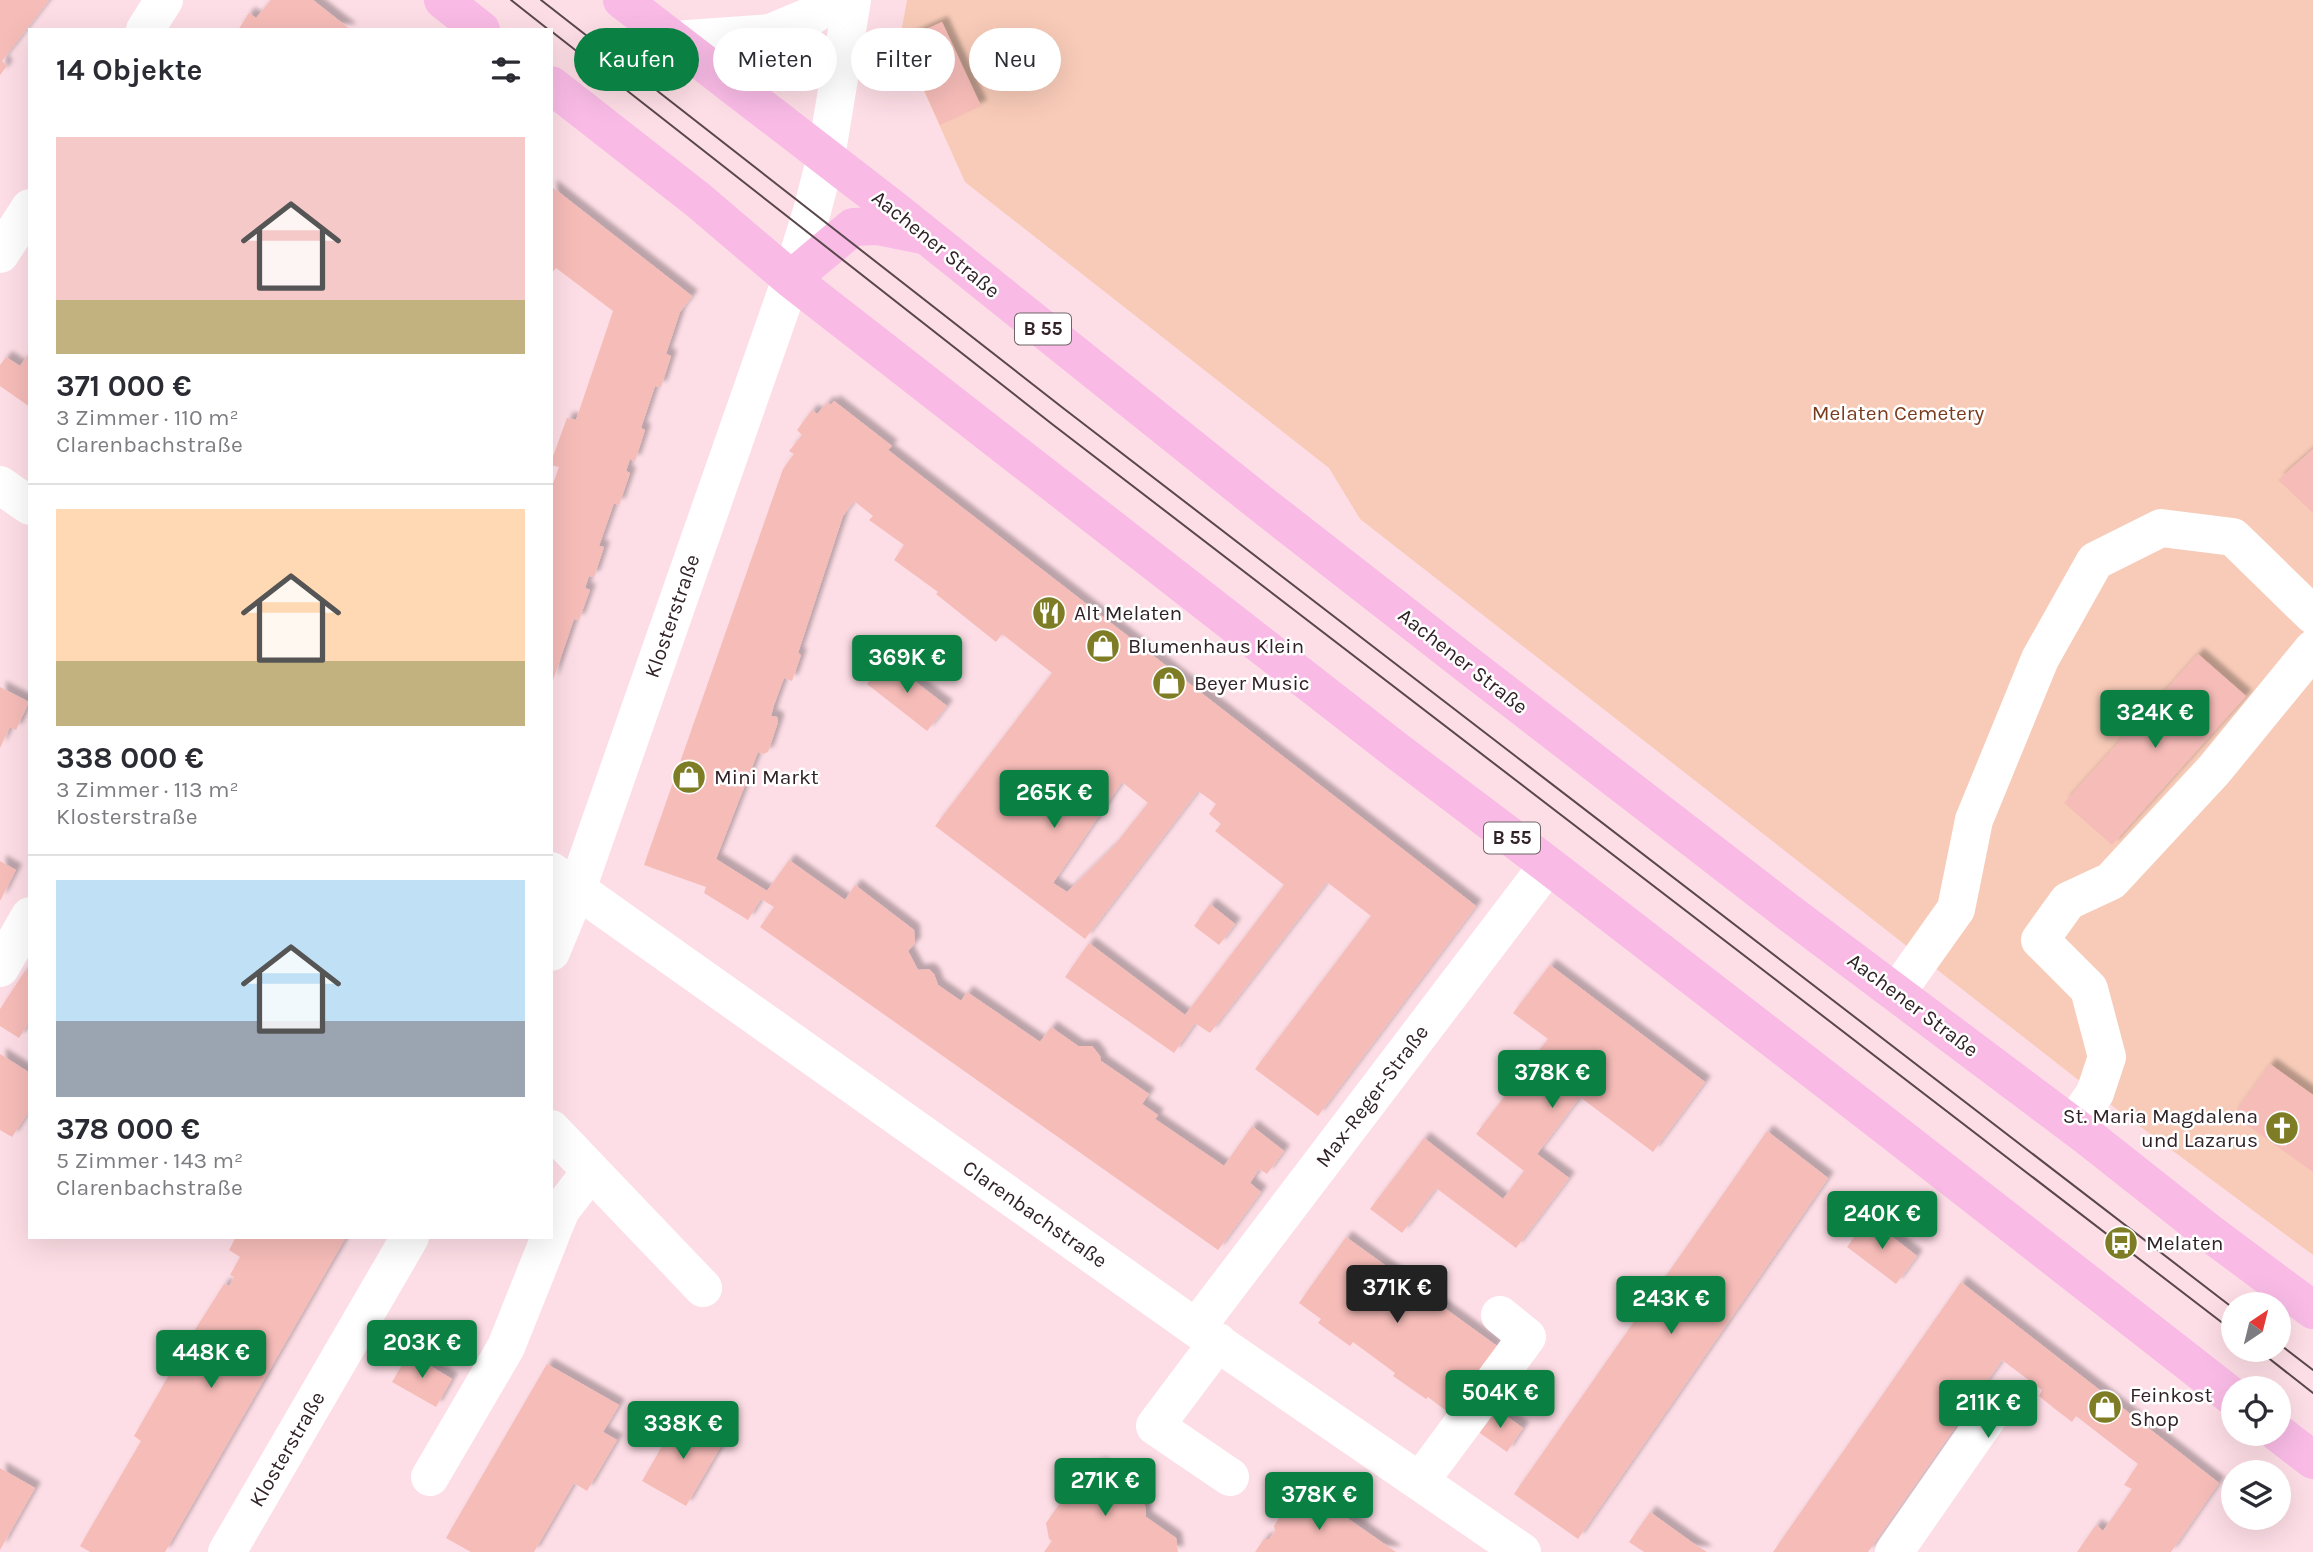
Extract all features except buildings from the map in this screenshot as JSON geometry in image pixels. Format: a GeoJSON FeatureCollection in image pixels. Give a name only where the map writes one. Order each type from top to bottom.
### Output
{"type":"FeatureCollection","features":[{"type":"Feature","properties":{"kind":"main road"},"geometry":{"type":"LineString","coordinates":[[443,0],[478,28]]}},
{"type":"Feature","properties":{"kind":"main road","name":"Aachener Straße"},"geometry":{"type":"LineString","coordinates":[[622,0],[658,28]]}},
{"type":"Feature","properties":{"kind":"main road","name":"Aachener Straße"},"geometry":{"type":"LineString","coordinates":[[699,59],[926,235],[1476,672],[2313,1310]]}},
{"type":"Feature","properties":{"kind":"main road","name":"B 55"},"geometry":{"type":"LineString","coordinates":[[553,87],[698,200],[791,279],[1386,743],[1548,865],[2221,1388]]}},
{"type":"Feature","properties":{"kind":"main road"},"geometry":{"type":"LineString","coordinates":[[791,279],[853,227],[878,226],[926,235]]}},
{"type":"Feature","properties":{"kind":"main road"},"geometry":{"type":"LineString","coordinates":[[2291,1443],[2313,1460]]}},
{"type":"Feature","properties":{"kind":"street"},"geometry":{"type":"LineString","coordinates":[[146,28],[164,0]]}},
{"type":"Feature","properties":{"kind":"street"},"geometry":{"type":"LineString","coordinates":[[699,38],[770,33],[813,15],[835,0]]}},
{"type":"Feature","properties":{"kind":"street","name":"Klosterstraße"},"geometry":{"type":"LineString","coordinates":[[553,942],[564,880],[791,279],[826,157],[852,0]]}},
{"type":"Feature","properties":{"kind":"street"},"geometry":{"type":"LineString","coordinates":[[0,254],[28,211]]}},
{"type":"Feature","properties":{"kind":"street"},"geometry":{"type":"LineString","coordinates":[[0,485],[28,505]]}},
{"type":"Feature","properties":{"kind":"street"},"geometry":{"type":"LineString","coordinates":[[1897,992],[1956,909],[1974,820],[2040,659],[2095,561],[2161,528],[2233,537],[2313,615]]}},
{"type":"Feature","properties":{"kind":"street"},"geometry":{"type":"LineString","coordinates":[[2073,1125],[2095,1093],[2107,1057],[2089,989],[2040,940],[2068,901],[2111,881],[2214,770],[2313,649]]}},
{"type":"Feature","properties":{"kind":"street","name":"Max-Reger-Straße"},"geometry":{"type":"LineString","coordinates":[[1230,1477],[1155,1426],[1207,1335],[1548,865]]}},
{"type":"Feature","properties":{"kind":"street","name":"Clarenbachstraße"},"geometry":{"type":"LineString","coordinates":[[564,880],[1207,1335],[1522,1552]]}},
{"type":"Feature","properties":{"kind":"street"},"geometry":{"type":"LineString","coordinates":[[0,968],[28,919]]}},
{"type":"Feature","properties":{"kind":"street"},"geometry":{"type":"LineString","coordinates":[[553,1131],[703,1289]]}},
{"type":"Feature","properties":{"kind":"street"},"geometry":{"type":"LineString","coordinates":[[553,1231],[561,1210],[591,1171]]}},
{"type":"Feature","properties":{"kind":"street","name":"Klosterstraße"},"geometry":{"type":"LineString","coordinates":[[227,1552],[409,1239]]}},
{"type":"Feature","properties":{"kind":"street"},"geometry":{"type":"LineString","coordinates":[[430,1477],[506,1347],[550,1239]]}},
{"type":"Feature","properties":{"kind":"street"},"geometry":{"type":"LineString","coordinates":[[1420,1481],[1527,1337],[1500,1315]]}},
{"type":"Feature","properties":{"kind":"street"},"geometry":{"type":"LineString","coordinates":[[1894,1552],[1988,1417]]}},
{"type":"Feature","properties":{"kind":"green space","name":"Melaten Cemetery"},"geometry":{"type":"Polygon","coordinates":[[[907,0],[2313,0],[2313,1255],[2095,1093],[1360,519],[1329,468],[965,182],[924,91],[955,91],[955,28],[902,28],[907,0]]]}},
{"type":"Feature","properties":{"kind":"tram line"},"geometry":{"type":"LineString","coordinates":[[511,0],[546,28]]}},
{"type":"Feature","properties":{"kind":"tram line"},"geometry":{"type":"LineString","coordinates":[[541,0],[1063,408],[2221,1299]]}},
{"type":"Feature","properties":{"kind":"tram line"},"geometry":{"type":"LineString","coordinates":[[553,33],[1052,424],[2221,1322]]}},
{"type":"Feature","properties":{"kind":"tram line"},"geometry":{"type":"LineString","coordinates":[[2291,1353],[2313,1370]]}},
{"type":"Feature","properties":{"kind":"tram line"},"geometry":{"type":"LineString","coordinates":[[2274,1362],[2313,1393]]}},
{"type":"Feature","properties":{"kind":"place","name":"Alt Melaten"},"geometry":{"type":"Point","coordinates":[1049,613]}},
{"type":"Feature","properties":{"kind":"place","name":"Blumenhaus Klein"},"geometry":{"type":"Point","coordinates":[1103,646]}},
{"type":"Feature","properties":{"kind":"place","name":"Beyer Music"},"geometry":{"type":"Point","coordinates":[1169,683]}},
{"type":"Feature","properties":{"kind":"place","name":"Mini Markt"},"geometry":{"type":"Point","coordinates":[689,777]}},
{"type":"Feature","properties":{"kind":"place","name":"St. Maria Magdalena und Lazarus"},"geometry":{"type":"Point","coordinates":[2282,1128]}},
{"type":"Feature","properties":{"kind":"place","name":"Melaten"},"geometry":{"type":"Point","coordinates":[2121,1243]}},
{"type":"Feature","properties":{"kind":"place","name":"Feinkost Shop"},"geometry":{"type":"Point","coordinates":[2105,1407]}}]}
